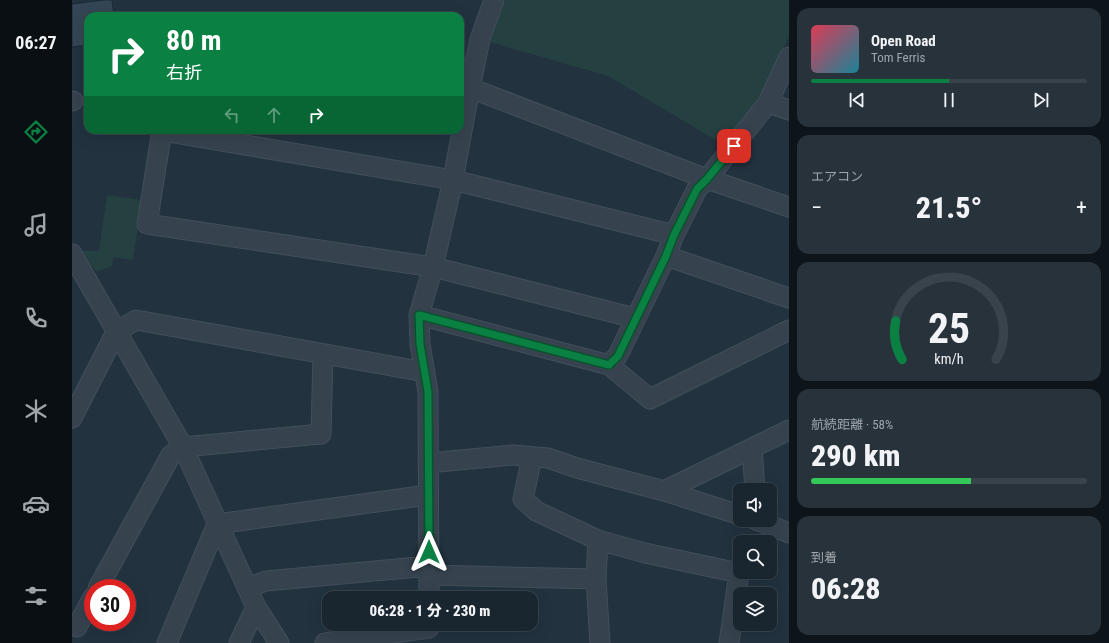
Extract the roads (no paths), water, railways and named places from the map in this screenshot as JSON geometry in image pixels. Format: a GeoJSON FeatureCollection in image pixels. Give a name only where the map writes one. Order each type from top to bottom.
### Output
{"type":"FeatureCollection","features":[{"type":"Feature","properties":{"kind":"street"},"geometry":{"type":"LineString","coordinates":[[494,0],[465,87],[707,179],[789,207]]}},
{"type":"Feature","properties":{"kind":"street"},"geometry":{"type":"LineString","coordinates":[[609,365],[618,356],[697,189],[707,179],[768,103],[789,57]]}},
{"type":"Feature","properties":{"kind":"street"},"geometry":{"type":"LineString","coordinates":[[768,103],[789,110]]}},
{"type":"Feature","properties":{"kind":"street"},"geometry":{"type":"LineString","coordinates":[[162,134],[147,224],[433,267],[636,318]]}},
{"type":"Feature","properties":{"kind":"street"},"geometry":{"type":"LineString","coordinates":[[180,134],[453,180],[674,235]]}},
{"type":"Feature","properties":{"kind":"street"},"geometry":{"type":"LineString","coordinates":[[429,591],[428,392],[420,344],[419,315],[433,267],[453,180],[459,134]]}},
{"type":"Feature","properties":{"kind":"street"},"geometry":{"type":"LineString","coordinates":[[72,254],[183,448],[256,607],[279,643]]}},
{"type":"Feature","properties":{"kind":"street"},"geometry":{"type":"LineString","coordinates":[[666,256],[789,298]]}},
{"type":"Feature","properties":{"kind":"street"},"geometry":{"type":"LineString","coordinates":[[419,315],[609,365],[650,399],[789,330]]}},
{"type":"Feature","properties":{"kind":"street"},"geometry":{"type":"LineString","coordinates":[[72,418],[116,332],[136,320],[425,372]]}},
{"type":"Feature","properties":{"kind":"street"},"geometry":{"type":"LineString","coordinates":[[103,579],[171,455],[183,448],[321,434],[323,354]]}},
{"type":"Feature","properties":{"kind":"street"},"geometry":{"type":"LineString","coordinates":[[664,491],[789,430]]}},
{"type":"Feature","properties":{"kind":"street"},"geometry":{"type":"LineString","coordinates":[[752,448],[754,483]]}},
{"type":"Feature","properties":{"kind":"street"},"geometry":{"type":"LineString","coordinates":[[428,463],[513,455],[548,458],[577,468],[664,491],[733,513]]}},
{"type":"Feature","properties":{"kind":"street"},"geometry":{"type":"LineString","coordinates":[[532,457],[523,498],[536,511],[598,540],[645,553],[739,572],[729,643]]}},
{"type":"Feature","properties":{"kind":"street"},"geometry":{"type":"LineString","coordinates":[[217,524],[428,495]]}},
{"type":"Feature","properties":{"kind":"street"},"geometry":{"type":"LineString","coordinates":[[166,643],[217,524]]}},
{"type":"Feature","properties":{"kind":"street"},"geometry":{"type":"LineString","coordinates":[[774,527],[789,533]]}},
{"type":"Feature","properties":{"kind":"street"},"geometry":{"type":"LineString","coordinates":[[598,540],[596,579],[600,643]]}},
{"type":"Feature","properties":{"kind":"street"},"geometry":{"type":"LineString","coordinates":[[247,588],[266,581],[429,571],[596,579]]}},
{"type":"Feature","properties":{"kind":"street"},"geometry":{"type":"LineString","coordinates":[[239,643],[256,607]]}},
{"type":"Feature","properties":{"kind":"street"},"geometry":{"type":"LineString","coordinates":[[72,625],[77,627],[84,614]]}},
{"type":"Feature","properties":{"kind":"street"},"geometry":{"type":"LineString","coordinates":[[325,643],[429,632]]}}]}
